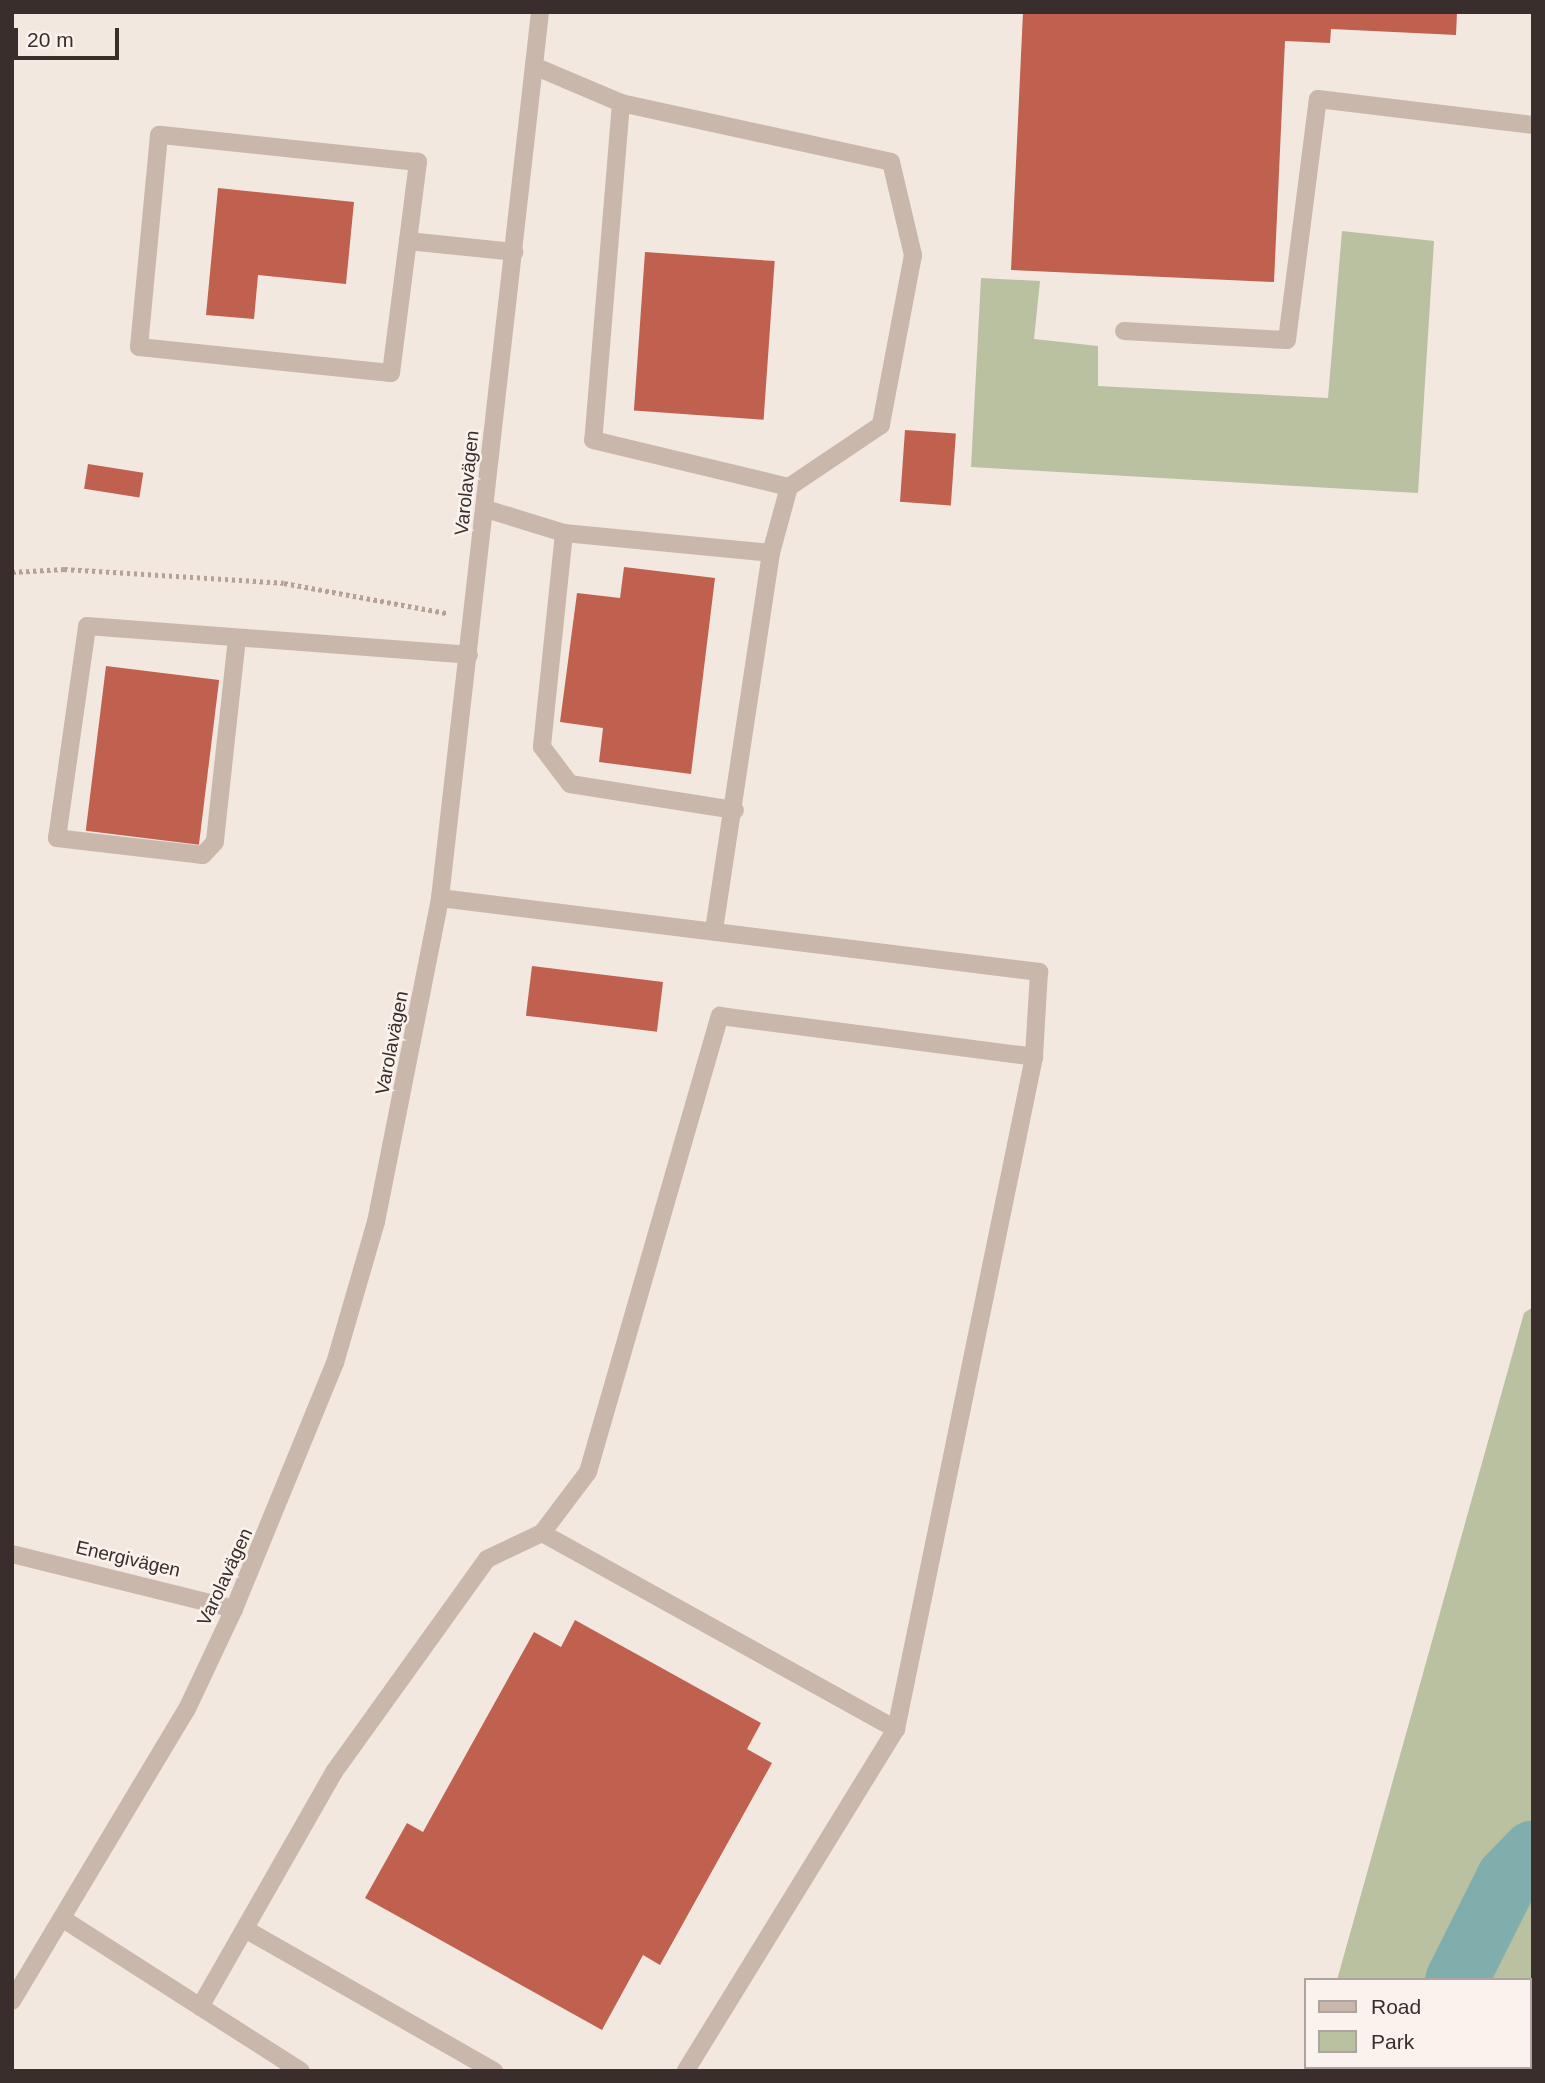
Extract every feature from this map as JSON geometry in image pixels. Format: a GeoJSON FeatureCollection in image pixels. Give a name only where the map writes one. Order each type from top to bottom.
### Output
{"type":"FeatureCollection","features":[{"type":"Feature","properties":{"kind":"street","name":"Varolavägen"},"geometry":{"type":"LineString","coordinates":[[12,2001],[187,1709],[286,1494],[352,1305],[405,1090],[440,898],[540,12]]}},
{"type":"Feature","properties":{"kind":"street"},"geometry":{"type":"LineString","coordinates":[[534,66],[621,103],[891,162],[913,254],[881,425],[789,486],[771,553],[735,810],[714,929]]}},
{"type":"Feature","properties":{"kind":"street"},"geometry":{"type":"LineString","coordinates":[[1124,331],[1287,340],[1318,99],[1533,125]]}},
{"type":"Feature","properties":{"kind":"street"},"geometry":{"type":"LineString","coordinates":[[621,103],[593,440],[789,486]]}},
{"type":"Feature","properties":{"kind":"street"},"geometry":{"type":"LineString","coordinates":[[159,135],[418,162],[408,241],[391,373],[139,347],[159,135]]}},
{"type":"Feature","properties":{"kind":"street"},"geometry":{"type":"LineString","coordinates":[[408,241],[514,251]]}},
{"type":"Feature","properties":{"kind":"street"},"geometry":{"type":"LineString","coordinates":[[486,509],[564,533],[771,553]]}},
{"type":"Feature","properties":{"kind":"street"},"geometry":{"type":"LineString","coordinates":[[564,533],[542,747],[570,784],[735,810]]}},
{"type":"Feature","properties":{"kind":"street"},"geometry":{"type":"LineString","coordinates":[[237,638],[215,842],[204,855],[57,838],[87,626],[468,655]]}},
{"type":"Feature","properties":{"kind":"street"},"geometry":{"type":"LineString","coordinates":[[440,898],[714,929],[1039,972],[1034,1056],[895,1730],[686,2071]]}},
{"type":"Feature","properties":{"kind":"street"},"geometry":{"type":"LineString","coordinates":[[200,2007],[334,1772],[487,1559],[542,1533],[588,1472],[720,1016],[1034,1056]]}},
{"type":"Feature","properties":{"kind":"street"},"geometry":{"type":"LineString","coordinates":[[542,1533],[895,1730]]}},
{"type":"Feature","properties":{"kind":"street","name":"Energivägen"},"geometry":{"type":"LineString","coordinates":[[12,1554],[234,1609]]}},
{"type":"Feature","properties":{"kind":"street"},"geometry":{"type":"LineString","coordinates":[[62,1919],[301,2071]]}},
{"type":"Feature","properties":{"kind":"street"},"geometry":{"type":"LineString","coordinates":[[245,1929],[494,2071]]}},
{"type":"Feature","properties":{"kind":"path"},"geometry":{"type":"LineString","coordinates":[[12,572],[64,569],[285,583],[473,618]]}},
{"type":"Feature","properties":{"kind":"green space"},"geometry":{"type":"Polygon","coordinates":[[[1342,231],[1434,241],[1418,493],[971,467],[981,278],[1040,281],[1034,339],[1098,346],[1098,386],[1328,398],[1342,231]]]}},
{"type":"Feature","properties":{"kind":"green space"},"geometry":{"type":"Polygon","coordinates":[[[1533,1307],[1533,2071],[1311,2071],[1531,2069],[1531,1978],[1338,1978],[1524,1313],[1533,1307]]]}},
{"type":"Feature","properties":{"kind":"building"},"geometry":{"type":"Polygon","coordinates":[[[1023,12],[1457,12],[1456,35],[1331,29],[1330,43],[1285,41],[1274,282],[1011,270],[1023,12]]]}},
{"type":"Feature","properties":{"kind":"building"},"geometry":{"type":"Polygon","coordinates":[[[218,188],[354,202],[346,284],[258,275],[254,319],[206,315],[218,188]]]}},
{"type":"Feature","properties":{"kind":"building"},"geometry":{"type":"Polygon","coordinates":[[[645,252],[775,261],[764,420],[634,411],[645,252]]]}},
{"type":"Feature","properties":{"kind":"building"},"geometry":{"type":"Polygon","coordinates":[[[905,430],[956,434],[951,505],[900,502],[905,430]]]}},
{"type":"Feature","properties":{"kind":"building"},"geometry":{"type":"Polygon","coordinates":[[[88,464],[143,473],[139,497],[84,489],[88,464]]]}},
{"type":"Feature","properties":{"kind":"building"},"geometry":{"type":"Polygon","coordinates":[[[624,567],[715,578],[691,774],[599,762],[603,728],[560,722],[577,593],[620,598],[624,567]]]}},
{"type":"Feature","properties":{"kind":"building"},"geometry":{"type":"Polygon","coordinates":[[[106,666],[219,680],[199,845],[86,831],[106,666]]]}},
{"type":"Feature","properties":{"kind":"building"},"geometry":{"type":"Polygon","coordinates":[[[532,966],[663,982],[657,1032],[526,1016],[532,966]]]}},
{"type":"Feature","properties":{"kind":"building"},"geometry":{"type":"Polygon","coordinates":[[[575,1620],[761,1723],[747,1749],[772,1763],[660,1965],[643,1955],[602,2030],[365,1898],[407,1823],[423,1832],[534,1632],[561,1647],[575,1620]]]}},
{"type":"Feature","properties":{"kind":"waterway"},"geometry":{"type":"LineString","coordinates":[[1457,1978],[1507,1878],[1533,1851]]}}]}
